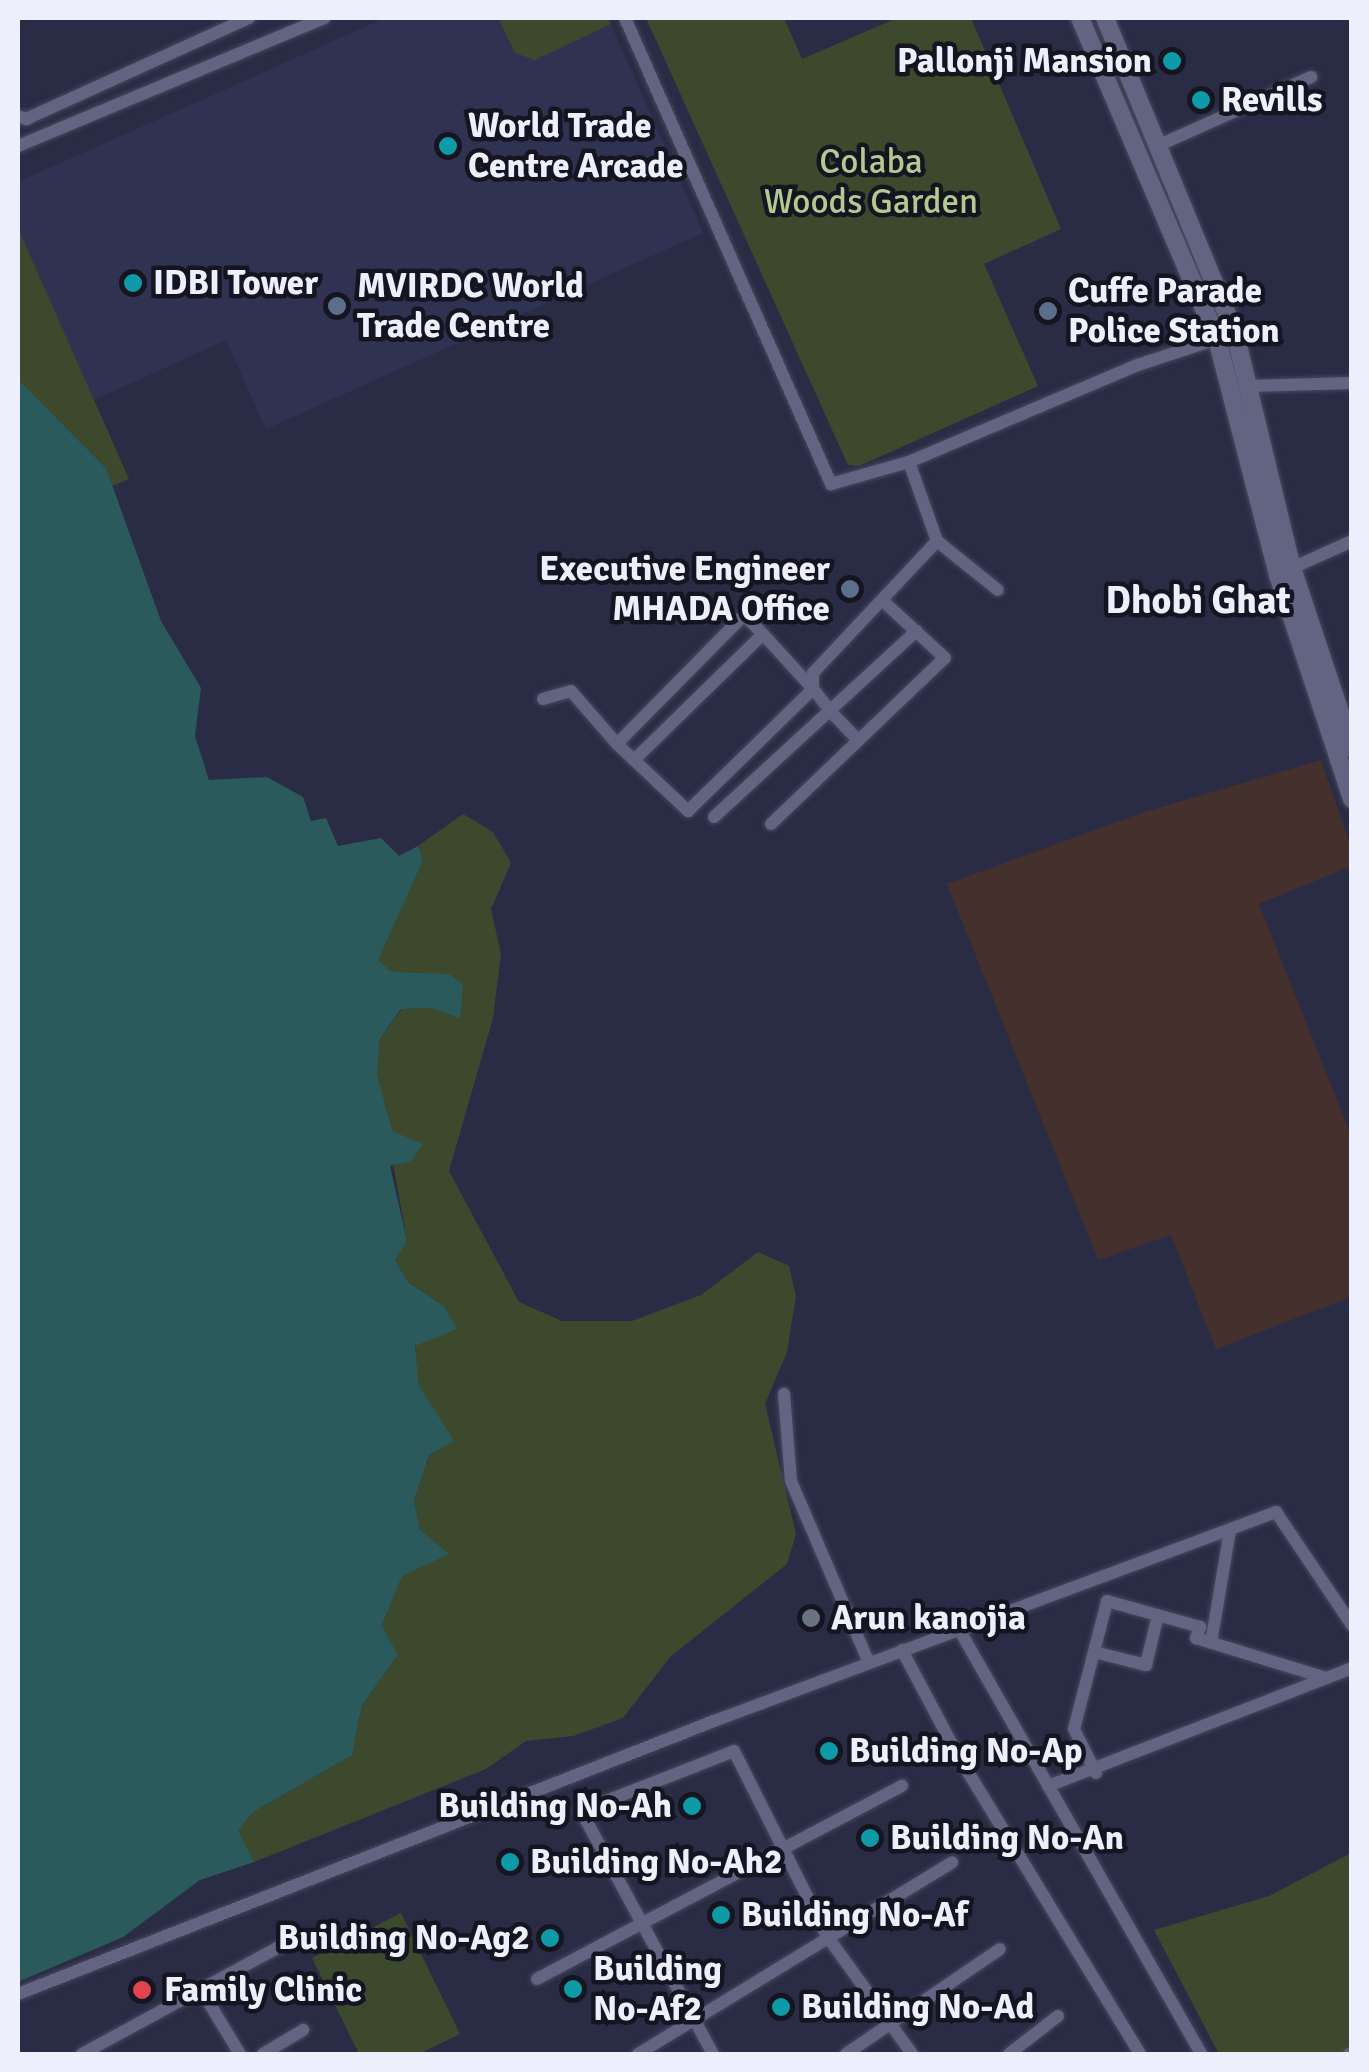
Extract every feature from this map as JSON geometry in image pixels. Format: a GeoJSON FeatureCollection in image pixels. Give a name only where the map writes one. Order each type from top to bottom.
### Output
{"type":"FeatureCollection","features":[{"type":"Feature","properties":{"kind":"main road"},"geometry":{"type":"LineString","coordinates":[[1080,18],[1250,386],[1292,568],[1352,748]]}},
{"type":"Feature","properties":{"kind":"main road"},"geometry":{"type":"LineString","coordinates":[[1105,18],[1157,146],[1226,336],[1278,574],[1352,799]]}},
{"type":"Feature","properties":{"kind":"street"},"geometry":{"type":"LineString","coordinates":[[18,116],[26,119],[249,18]]}},
{"type":"Feature","properties":{"kind":"street"},"geometry":{"type":"LineString","coordinates":[[20,147],[324,18]]}},
{"type":"Feature","properties":{"kind":"street"},"geometry":{"type":"LineString","coordinates":[[625,18],[831,484],[909,462],[1138,365],[1226,336]]}},
{"type":"Feature","properties":{"kind":"street"},"geometry":{"type":"LineString","coordinates":[[1157,146],[1311,77]]}},
{"type":"Feature","properties":{"kind":"street"},"geometry":{"type":"LineString","coordinates":[[1250,386],[1352,383]]}},
{"type":"Feature","properties":{"kind":"street"},"geometry":{"type":"LineString","coordinates":[[909,462],[937,540],[998,590]]}},
{"type":"Feature","properties":{"kind":"street"},"geometry":{"type":"LineString","coordinates":[[543,699],[571,691],[617,744],[688,812],[813,689],[812,674],[884,602],[937,540]]}},
{"type":"Feature","properties":{"kind":"street"},"geometry":{"type":"LineString","coordinates":[[1292,568],[1352,541]]}},
{"type":"Feature","properties":{"kind":"street"},"geometry":{"type":"LineString","coordinates":[[771,824],[945,658],[884,602]]}},
{"type":"Feature","properties":{"kind":"street"},"geometry":{"type":"LineString","coordinates":[[617,744],[744,615],[858,740]]}},
{"type":"Feature","properties":{"kind":"street"},"geometry":{"type":"LineString","coordinates":[[714,817],[832,713],[916,630]]}},
{"type":"Feature","properties":{"kind":"street"},"geometry":{"type":"LineString","coordinates":[[634,760],[763,634]]}},
{"type":"Feature","properties":{"kind":"street"},"geometry":{"type":"LineString","coordinates":[[784,1394],[791,1481],[869,1663]]}},
{"type":"Feature","properties":{"kind":"street"},"geometry":{"type":"LineString","coordinates":[[18,1994],[902,1650],[960,1632],[1276,1512],[1352,1625]]}},
{"type":"Feature","properties":{"kind":"street"},"geometry":{"type":"LineString","coordinates":[[1211,1643],[1230,1531]]}},
{"type":"Feature","properties":{"kind":"street"},"geometry":{"type":"LineString","coordinates":[[1096,1772],[1074,1728],[1107,1601],[1200,1627],[1196,1638],[1326,1678]]}},
{"type":"Feature","properties":{"kind":"street"},"geometry":{"type":"LineString","coordinates":[[1094,1652],[1146,1665],[1158,1615]]}},
{"type":"Feature","properties":{"kind":"street"},"geometry":{"type":"LineString","coordinates":[[960,1632],[1202,2054]]}},
{"type":"Feature","properties":{"kind":"street"},"geometry":{"type":"LineString","coordinates":[[902,1650],[957,1754],[1140,2054]]}},
{"type":"Feature","properties":{"kind":"street"},"geometry":{"type":"LineString","coordinates":[[1048,1786],[1096,1772],[1352,1668]]}},
{"type":"Feature","properties":{"kind":"street"},"geometry":{"type":"LineString","coordinates":[[713,2054],[580,1811],[734,1751],[828,1936],[912,2054]]}},
{"type":"Feature","properties":{"kind":"street"},"geometry":{"type":"LineString","coordinates":[[537,1979],[902,1786]]}},
{"type":"Feature","properties":{"kind":"street"},"geometry":{"type":"LineString","coordinates":[[638,2054],[952,1862]]}},
{"type":"Feature","properties":{"kind":"street"},"geometry":{"type":"LineString","coordinates":[[82,2054],[288,1942]]}},
{"type":"Feature","properties":{"kind":"street"},"geometry":{"type":"LineString","coordinates":[[846,2054],[1000,1949]]}},
{"type":"Feature","properties":{"kind":"street"},"geometry":{"type":"LineString","coordinates":[[200,1988],[240,2054]]}},
{"type":"Feature","properties":{"kind":"street"},"geometry":{"type":"LineString","coordinates":[[1009,2054],[1058,2016]]}},
{"type":"Feature","properties":{"kind":"street"},"geometry":{"type":"LineString","coordinates":[[263,2054],[303,2030]]}},
{"type":"Feature","properties":{"kind":"shaded area"},"geometry":{"type":"Polygon","coordinates":[[[385,18],[608,18],[703,233],[266,429],[226,340],[94,400],[18,228],[18,182],[385,18]]]}},
{"type":"Feature","properties":{"kind":"shaded area"},"geometry":{"type":"Polygon","coordinates":[[[18,379],[106,468],[161,621],[201,688],[195,736],[209,780],[267,777],[303,797],[311,821],[326,818],[338,846],[381,838],[399,856],[418,846],[423,860],[378,960],[392,972],[449,974],[463,985],[460,1018],[431,1008],[401,1009],[380,1039],[377,1075],[392,1131],[423,1144],[411,1161],[390,1166],[407,1241],[395,1260],[408,1282],[445,1307],[457,1329],[415,1346],[419,1385],[454,1441],[429,1455],[414,1501],[420,1530],[449,1554],[402,1576],[382,1625],[398,1655],[362,1705],[352,1755],[252,1813],[238,1831],[254,1862],[200,1880],[123,1937],[18,1982],[18,379]]]}},
{"type":"Feature","properties":{"kind":"shaded area"},"geometry":{"type":"Polygon","coordinates":[[[1321,760],[1351,847],[1351,866],[1259,904],[1351,1135],[1351,1297],[1216,1349],[1171,1235],[1098,1260],[947,884],[1144,812],[1321,760]]]}},
{"type":"Feature","properties":{"kind":"green space"},"geometry":{"type":"Polygon","coordinates":[[[498,18],[608,18],[611,24],[535,60],[515,53],[498,18]]]}},
{"type":"Feature","properties":{"kind":"green space","name":"Colaba Woods Garden"},"geometry":{"type":"Polygon","coordinates":[[[646,18],[784,18],[802,59],[897,18],[971,18],[1061,229],[984,264],[1038,386],[859,466],[848,465],[646,18]]]}},
{"type":"Feature","properties":{"kind":"green space"},"geometry":{"type":"Polygon","coordinates":[[[18,228],[129,479],[112,486],[106,468],[18,379],[18,228]]]}},
{"type":"Feature","properties":{"kind":"green space"},"geometry":{"type":"Polygon","coordinates":[[[463,814],[493,832],[511,863],[491,909],[501,954],[493,1018],[449,1171],[519,1302],[562,1321],[632,1321],[701,1295],[758,1252],[789,1266],[796,1296],[787,1352],[765,1404],[796,1534],[787,1564],[670,1657],[623,1718],[573,1736],[526,1741],[486,1769],[254,1862],[237,1831],[252,1813],[352,1755],[362,1705],[398,1655],[382,1625],[420,1530],[414,1501],[429,1455],[453,1441],[419,1385],[415,1345],[456,1329],[445,1307],[408,1282],[395,1260],[407,1241],[377,1075],[380,1039],[402,1009],[431,1007],[378,960],[378,948],[423,860],[418,846],[463,814]]]}},
{"type":"Feature","properties":{"kind":"green space"},"geometry":{"type":"Polygon","coordinates":[[[1351,1853],[1351,2047],[1337,2054],[1219,2054],[1154,1930],[1269,1896],[1351,1853]]]}},
{"type":"Feature","properties":{"kind":"green space"},"geometry":{"type":"Polygon","coordinates":[[[401,1913],[460,2034],[419,2054],[359,2054],[312,1958],[401,1913]]]}},
{"type":"Feature","properties":{"kind":"place","name":"Pallonji Mansion"},"geometry":{"type":"Point","coordinates":[1172,61]}},
{"type":"Feature","properties":{"kind":"place","name":"Revills"},"geometry":{"type":"Point","coordinates":[1201,100]}},
{"type":"Feature","properties":{"kind":"place","name":"World Trade Centre Arcade"},"geometry":{"type":"Point","coordinates":[448,146]}},
{"type":"Feature","properties":{"kind":"place","name":"IDBI Tower"},"geometry":{"type":"Point","coordinates":[133,283]}},
{"type":"Feature","properties":{"kind":"place","name":"MVIRDC World Trade Centre"},"geometry":{"type":"Point","coordinates":[337,306]}},
{"type":"Feature","properties":{"kind":"place","name":"Cuffe Parade Police Station"},"geometry":{"type":"Point","coordinates":[1048,311]}},
{"type":"Feature","properties":{"kind":"place","name":"Executive Engineer MHADA Office"},"geometry":{"type":"Point","coordinates":[850,589]}},
{"type":"Feature","properties":{"kind":"place","name":"Arun kanojia"},"geometry":{"type":"Point","coordinates":[811,1618]}},
{"type":"Feature","properties":{"kind":"place","name":"Building No-Ap"},"geometry":{"type":"Point","coordinates":[829,1751]}},
{"type":"Feature","properties":{"kind":"place","name":"Building No-Ah"},"geometry":{"type":"Point","coordinates":[692,1806]}},
{"type":"Feature","properties":{"kind":"place","name":"Building No-An"},"geometry":{"type":"Point","coordinates":[870,1838]}},
{"type":"Feature","properties":{"kind":"place","name":"Building No-Ah2"},"geometry":{"type":"Point","coordinates":[510,1862]}},
{"type":"Feature","properties":{"kind":"place","name":"Building No-Af"},"geometry":{"type":"Point","coordinates":[721,1915]}},
{"type":"Feature","properties":{"kind":"place","name":"Building No-Ag2"},"geometry":{"type":"Point","coordinates":[550,1938]}},
{"type":"Feature","properties":{"kind":"place","name":"Building No-Af2"},"geometry":{"type":"Point","coordinates":[573,1989]}},
{"type":"Feature","properties":{"kind":"place","name":"Family Clinic"},"geometry":{"type":"Point","coordinates":[142,1990]}},
{"type":"Feature","properties":{"kind":"place","name":"Building No-Ad"},"geometry":{"type":"Point","coordinates":[781,2007]}},
{"type":"Feature","properties":{"kind":"district","name":"Dhobi Ghat"},"geometry":{"type":"Point","coordinates":[1198,601]}}]}
